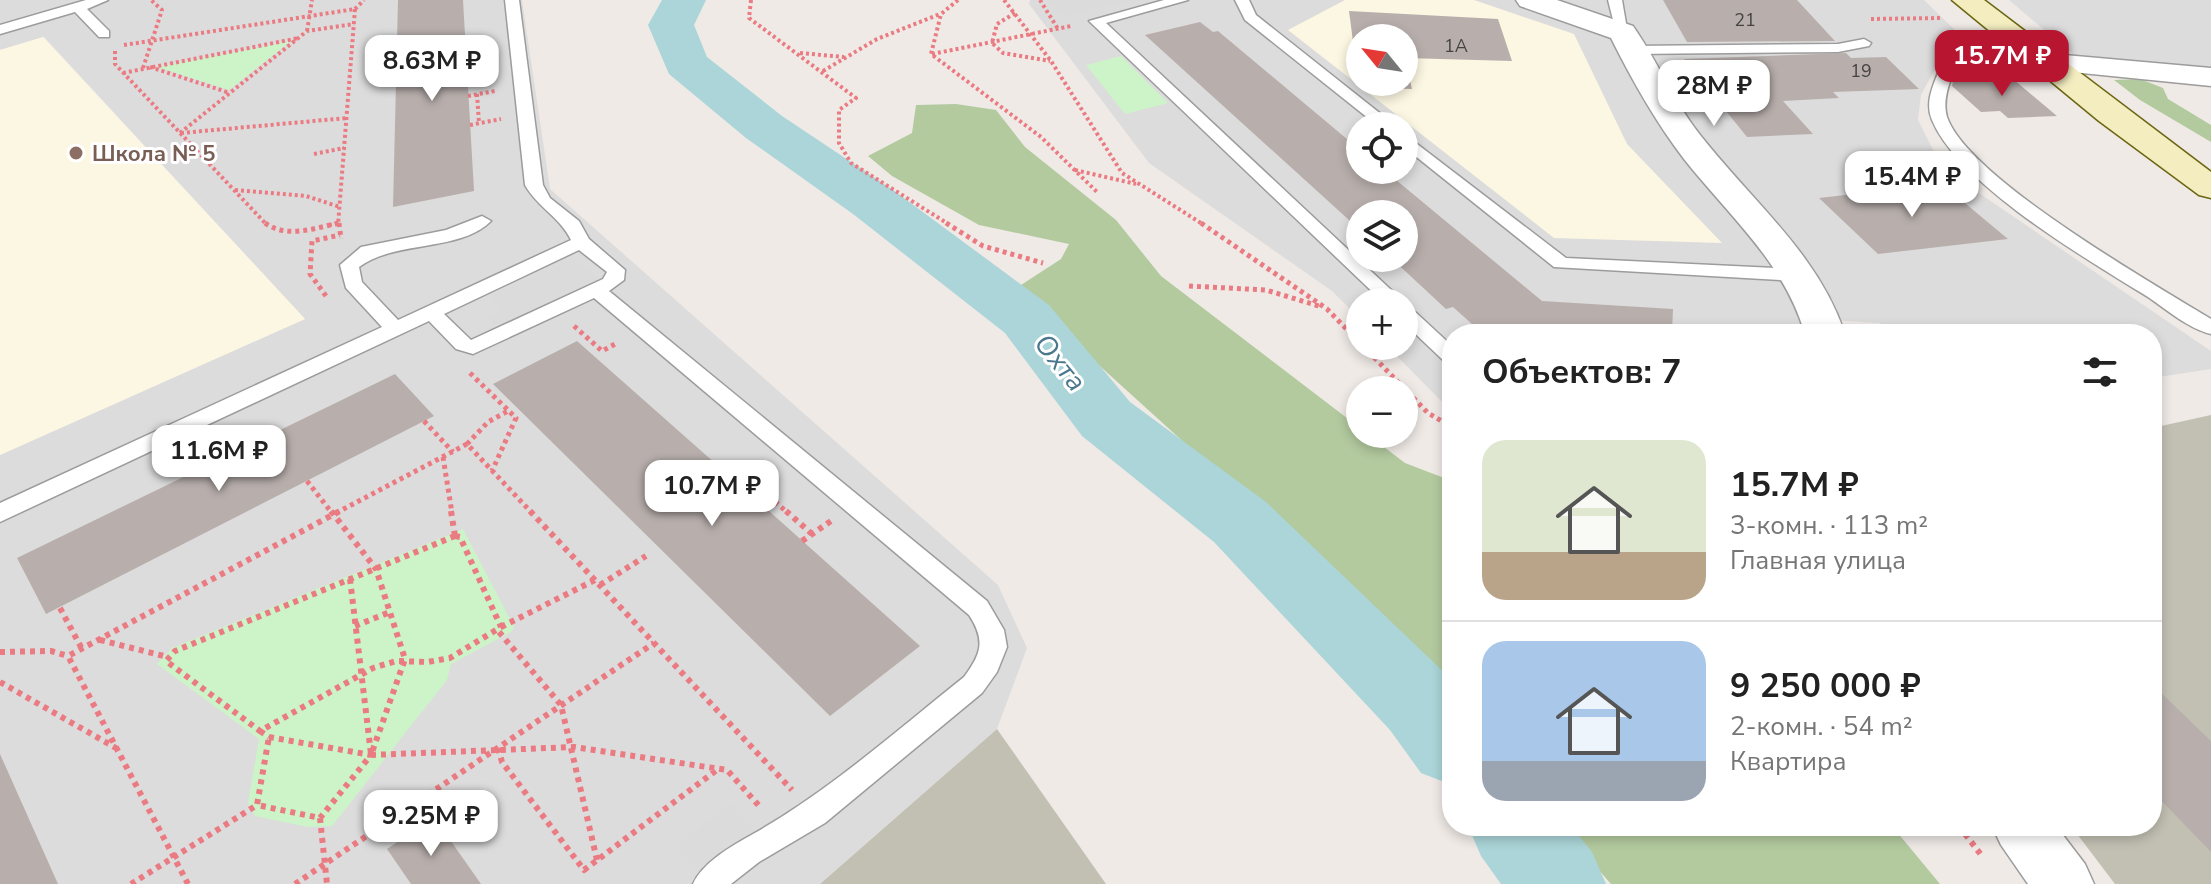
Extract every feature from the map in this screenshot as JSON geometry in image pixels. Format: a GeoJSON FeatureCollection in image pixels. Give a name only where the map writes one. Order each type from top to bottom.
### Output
{"type":"FeatureCollection","features":[{"type":"Feature","properties":{"kind":"main road"},"geometry":{"type":"LineString","coordinates":[[1960,9],[2042,62],[2211,188]]}},
{"type":"Feature","properties":{"kind":"street"},"geometry":{"type":"LineString","coordinates":[[1530,0],[1623,27],[1658,99],[1695,150],[1797,275],[1820,310],[1823,324]]}},
{"type":"Feature","properties":{"kind":"street"},"geometry":{"type":"LineString","coordinates":[[2042,62],[2211,77]]}},
{"type":"Feature","properties":{"kind":"street"},"geometry":{"type":"LineString","coordinates":[[2028,836],[2064,884]]}},
{"type":"Feature","properties":{"kind":"lane"},"geometry":{"type":"LineString","coordinates":[[0,14],[6,28],[101,0]]}},
{"type":"Feature","properties":{"kind":"lane"},"geometry":{"type":"LineString","coordinates":[[431,312],[463,344],[473,347],[596,290],[617,276],[616,270],[581,242],[573,225],[543,201],[534,185],[512,0]]}},
{"type":"Feature","properties":{"kind":"lane"},"geometry":{"type":"LineString","coordinates":[[1096,21],[1181,0]]}},
{"type":"Feature","properties":{"kind":"lane"},"geometry":{"type":"LineString","coordinates":[[1242,0],[1250,17],[1370,112]]}},
{"type":"Feature","properties":{"kind":"lane"},"geometry":{"type":"LineString","coordinates":[[78,7],[104,34]]}},
{"type":"Feature","properties":{"kind":"lane"},"geometry":{"type":"LineString","coordinates":[[1096,21],[1379,288]]}},
{"type":"Feature","properties":{"kind":"lane"},"geometry":{"type":"LineString","coordinates":[[1623,27],[1838,48],[1864,43]]}},
{"type":"Feature","properties":{"kind":"lane"},"geometry":{"type":"LineString","coordinates":[[2042,62],[1991,60],[1946,73],[1935,97],[1940,123],[1958,149],[1997,185],[2093,254],[2211,328]]}},
{"type":"Feature","properties":{"kind":"lane"},"geometry":{"type":"LineString","coordinates":[[1418,150],[1561,263],[1797,275]]}},
{"type":"Feature","properties":{"kind":"lane"},"geometry":{"type":"LineString","coordinates":[[395,329],[353,284],[349,265],[368,251],[451,234],[482,221]]}},
{"type":"Feature","properties":{"kind":"lane"},"geometry":{"type":"LineString","coordinates":[[0,513],[581,242]]}},
{"type":"Feature","properties":{"kind":"lane"},"geometry":{"type":"LineString","coordinates":[[596,290],[978,608],[995,631],[993,659],[973,685],[815,814],[749,852],[708,884]]}},
{"type":"Feature","properties":{"kind":"lane"},"geometry":{"type":"LineString","coordinates":[[1418,325],[1442,348]]}},
{"type":"Feature","properties":{"kind":"path"},"geometry":{"type":"LineString","coordinates":[[146,67],[162,10],[151,0]]}},
{"type":"Feature","properties":{"kind":"path"},"geometry":{"type":"LineString","coordinates":[[307,31],[312,0],[318,0]]}},
{"type":"Feature","properties":{"kind":"path"},"geometry":{"type":"LineString","coordinates":[[339,223],[279,232],[268,226],[115,64],[116,46],[355,9],[364,0]]}},
{"type":"Feature","properties":{"kind":"path"},"geometry":{"type":"LineString","coordinates":[[751,0],[749,18],[856,98],[839,110],[839,143],[851,163],[983,246],[1043,263]]}},
{"type":"Feature","properties":{"kind":"path"},"geometry":{"type":"LineString","coordinates":[[823,71],[877,39],[941,14],[958,0]]}},
{"type":"Feature","properties":{"kind":"path"},"geometry":{"type":"LineString","coordinates":[[1004,0],[1051,61],[1122,173],[1327,309],[1346,328]]}},
{"type":"Feature","properties":{"kind":"path"},"geometry":{"type":"LineString","coordinates":[[1040,0],[1058,29]]}},
{"type":"Feature","properties":{"kind":"path"},"geometry":{"type":"LineString","coordinates":[[338,230],[355,9]]}},
{"type":"Feature","properties":{"kind":"path"},"geometry":{"type":"LineString","coordinates":[[1866,19],[1960,9]]}},
{"type":"Feature","properties":{"kind":"path"},"geometry":{"type":"LineString","coordinates":[[992,43],[997,24],[1015,13]]}},
{"type":"Feature","properties":{"kind":"path"},"geometry":{"type":"LineString","coordinates":[[931,54],[941,14]]}},
{"type":"Feature","properties":{"kind":"path"},"geometry":{"type":"LineString","coordinates":[[931,54],[1096,21]]}},
{"type":"Feature","properties":{"kind":"path"},"geometry":{"type":"LineString","coordinates":[[180,133],[307,31],[354,24]]}},
{"type":"Feature","properties":{"kind":"path"},"geometry":{"type":"LineString","coordinates":[[123,73],[299,38]]}},
{"type":"Feature","properties":{"kind":"path"},"geometry":{"type":"LineString","coordinates":[[992,43],[1003,53],[1051,61]]}},
{"type":"Feature","properties":{"kind":"path"},"geometry":{"type":"LineString","coordinates":[[799,53],[844,57]]}},
{"type":"Feature","properties":{"kind":"path"},"geometry":{"type":"LineString","coordinates":[[931,54],[1041,137],[1098,193]]}},
{"type":"Feature","properties":{"kind":"path"},"geometry":{"type":"LineString","coordinates":[[146,67],[230,93]]}},
{"type":"Feature","properties":{"kind":"path"},"geometry":{"type":"LineString","coordinates":[[477,94],[479,123]]}},
{"type":"Feature","properties":{"kind":"path"},"geometry":{"type":"LineString","coordinates":[[180,133],[347,118]]}},
{"type":"Feature","properties":{"kind":"path"},"geometry":{"type":"LineString","coordinates":[[314,154],[344,148]]}},
{"type":"Feature","properties":{"kind":"path"},"geometry":{"type":"LineString","coordinates":[[1075,170],[1145,187]]}},
{"type":"Feature","properties":{"kind":"path"},"geometry":{"type":"LineString","coordinates":[[234,190],[306,196],[340,207]]}},
{"type":"Feature","properties":{"kind":"path"},"geometry":{"type":"LineString","coordinates":[[1189,286],[1266,290],[1327,309]]}},
{"type":"Feature","properties":{"kind":"path"},"geometry":{"type":"LineString","coordinates":[[555,310],[602,351],[643,329]]}},
{"type":"Feature","properties":{"kind":"path"},"geometry":{"type":"LineString","coordinates":[[579,343],[588,339]]}},
{"type":"Feature","properties":{"kind":"path"},"geometry":{"type":"LineString","coordinates":[[1377,360],[1428,413],[1442,421]]}},
{"type":"Feature","properties":{"kind":"path"},"geometry":{"type":"LineString","coordinates":[[485,388],[516,418],[492,471]]}},
{"type":"Feature","properties":{"kind":"path"},"geometry":{"type":"LineString","coordinates":[[0,652],[51,651],[68,656],[453,452],[467,444],[488,422],[508,411]]}},
{"type":"Feature","properties":{"kind":"path"},"geometry":{"type":"LineString","coordinates":[[424,421],[453,452]]}},
{"type":"Feature","properties":{"kind":"path"},"geometry":{"type":"LineString","coordinates":[[467,444],[815,814]]}},
{"type":"Feature","properties":{"kind":"path"},"geometry":{"type":"LineString","coordinates":[[443,457],[455,536]]}},
{"type":"Feature","properties":{"kind":"path"},"geometry":{"type":"LineString","coordinates":[[307,481],[376,569],[405,659],[371,755],[320,818],[327,884]]}},
{"type":"Feature","properties":{"kind":"path"},"geometry":{"type":"LineString","coordinates":[[757,486],[812,534]]}},
{"type":"Feature","properties":{"kind":"path"},"geometry":{"type":"LineString","coordinates":[[597,860],[574,747],[561,705],[500,629],[460,537],[455,536],[175,651],[166,661],[269,737],[371,755],[574,747],[727,770],[783,832]]}},
{"type":"Feature","properties":{"kind":"path"},"geometry":{"type":"LineString","coordinates":[[260,731],[360,676],[405,659],[430,663],[449,659],[500,629],[598,583],[646,556]]}},
{"type":"Feature","properties":{"kind":"path"},"geometry":{"type":"LineString","coordinates":[[350,579],[371,755]]}},
{"type":"Feature","properties":{"kind":"path"},"geometry":{"type":"LineString","coordinates":[[60,608],[82,649]]}},
{"type":"Feature","properties":{"kind":"path"},"geometry":{"type":"LineString","coordinates":[[355,626],[390,612]]}},
{"type":"Feature","properties":{"kind":"path"},"geometry":{"type":"LineString","coordinates":[[99,640],[169,657]]}},
{"type":"Feature","properties":{"kind":"path"},"geometry":{"type":"LineString","coordinates":[[295,884],[654,643]]}},
{"type":"Feature","properties":{"kind":"path"},"geometry":{"type":"LineString","coordinates":[[68,656],[188,884]]}},
{"type":"Feature","properties":{"kind":"path"},"geometry":{"type":"LineString","coordinates":[[0,682],[117,748]]}},
{"type":"Feature","properties":{"kind":"path"},"geometry":{"type":"LineString","coordinates":[[257,805],[269,737]]}},
{"type":"Feature","properties":{"kind":"path"},"geometry":{"type":"LineString","coordinates":[[498,748],[502,762],[584,870],[718,769]]}},
{"type":"Feature","properties":{"kind":"path"},"geometry":{"type":"LineString","coordinates":[[131,884],[257,805],[320,818]]}},
{"type":"Feature","properties":{"kind":"shaded area"},"geometry":{"type":"Polygon","coordinates":[[[0,0],[522,0],[550,189],[998,585],[1027,648],[997,729],[820,884],[0,884],[0,455],[305,319],[44,37],[0,50],[0,0]]]}},
{"type":"Feature","properties":{"kind":"shaded area"},"geometry":{"type":"Polygon","coordinates":[[[1030,0],[1924,0],[1956,31],[1921,95],[1918,120],[1942,168],[2211,351],[2211,369],[2162,376],[2162,324],[1881,324],[1812,319],[1812,324],[1442,324],[1442,402],[1401,360],[1418,360],[1418,288],[1346,288],[1346,305],[1332,291],[1149,163],[1029,4],[1030,0]]]}},
{"type":"Feature","properties":{"kind":"shaded area"},"geometry":{"type":"Polygon","coordinates":[[[1046,0],[1133,0],[1064,16],[1046,0]]]}},
{"type":"Feature","properties":{"kind":"shaded area"},"geometry":{"type":"Polygon","coordinates":[[[1345,0],[1474,0],[1574,34],[1627,144],[1722,243],[1554,238],[1418,132],[1418,112],[1393,112],[1372,96],[1418,96],[1418,24],[1346,24],[1346,75],[1288,30],[1345,0]]]}},
{"type":"Feature","properties":{"kind":"shaded area"},"geometry":{"type":"Polygon","coordinates":[[[2009,0],[2211,0],[2211,72],[2081,61],[2009,0]]]}},
{"type":"Feature","properties":{"kind":"shaded area","name":"Школа № 5"},"geometry":{"type":"Polygon","coordinates":[[[43,37],[305,319],[0,455],[0,50],[43,37]]]}},
{"type":"Feature","properties":{"kind":"shaded area"},"geometry":{"type":"Polygon","coordinates":[[[572,257],[599,279],[499,328],[487,317],[503,309],[490,296],[572,257]]]}},
{"type":"Feature","properties":{"kind":"shaded area"},"geometry":{"type":"Polygon","coordinates":[[[2211,415],[2211,884],[2115,884],[2079,836],[2162,836],[2162,426],[2211,415]]]}},
{"type":"Feature","properties":{"kind":"shaded area"},"geometry":{"type":"Polygon","coordinates":[[[997,729],[1106,884],[820,884],[997,729]]]}},
{"type":"Feature","properties":{"kind":"shaded area"},"geometry":{"type":"Polygon","coordinates":[[[730,804],[754,830],[700,874],[677,846],[730,804]]]}},
{"type":"Feature","properties":{"kind":"green space"},"geometry":{"type":"Polygon","coordinates":[[[291,41],[229,90],[157,67],[291,41]]]}},
{"type":"Feature","properties":{"kind":"green space"},"geometry":{"type":"Polygon","coordinates":[[[1121,56],[1168,103],[1125,114],[1086,65],[1121,56]]]}},
{"type":"Feature","properties":{"kind":"green space"},"geometry":{"type":"Polygon","coordinates":[[[2140,79],[2163,88],[2168,99],[2211,125],[2211,142],[2140,100],[2114,80],[2140,79]]]}},
{"type":"Feature","properties":{"kind":"green space"},"geometry":{"type":"Polygon","coordinates":[[[956,104],[996,110],[1025,147],[1116,220],[1161,276],[1346,417],[1346,448],[1385,448],[1405,463],[1442,477],[1442,695],[1296,544],[1015,289],[1061,259],[1069,244],[979,225],[892,176],[868,156],[912,133],[916,105],[956,104]]]}},
{"type":"Feature","properties":{"kind":"green space"},"geometry":{"type":"Polygon","coordinates":[[[463,529],[514,627],[511,632],[451,664],[447,680],[332,826],[308,827],[255,816],[248,803],[259,739],[157,664],[172,648],[463,529]]]}},
{"type":"Feature","properties":{"kind":"green space"},"geometry":{"type":"Polygon","coordinates":[[[1569,836],[1900,836],[1940,884],[1611,884],[1569,836]]]}},
{"type":"Feature","properties":{"kind":"building"},"geometry":{"type":"Polygon","coordinates":[[[398,0],[463,0],[474,191],[393,207],[398,0]]]}},
{"type":"Feature","properties":{"kind":"building"},"geometry":{"type":"Polygon","coordinates":[[[1663,0],[1797,0],[1835,41],[1687,42],[1663,0]]]}},
{"type":"Feature","properties":{"kind":"building"},"geometry":{"type":"Polygon","coordinates":[[[1349,11],[1498,19],[1512,61],[1418,58],[1418,24],[1351,24],[1349,11]]]}},
{"type":"Feature","properties":{"kind":"building"},"geometry":{"type":"Polygon","coordinates":[[[1200,22],[1213,32],[1218,31],[1346,138],[1346,184],[1401,184],[1542,301],[1673,309],[1672,324],[1472,324],[1453,307],[1446,309],[1406,272],[1418,272],[1418,200],[1346,200],[1346,217],[1145,35],[1200,22]]]}},
{"type":"Feature","properties":{"kind":"building"},"geometry":{"type":"Polygon","coordinates":[[[1846,53],[1851,58],[1886,57],[1919,89],[1833,92],[1839,98],[1783,101],[1813,134],[1747,137],[1684,59],[1846,53]]]}},
{"type":"Feature","properties":{"kind":"building"},"geometry":{"type":"Polygon","coordinates":[[[2013,79],[2057,116],[2008,118],[2000,111],[1981,112],[1952,86],[1953,81],[2013,79]]]}},
{"type":"Feature","properties":{"kind":"building"},"geometry":{"type":"Polygon","coordinates":[[[1942,184],[2008,239],[1878,254],[1819,198],[1942,184]]]}},
{"type":"Feature","properties":{"kind":"building"},"geometry":{"type":"Polygon","coordinates":[[[577,341],[920,646],[830,716],[493,384],[577,341]]]}},
{"type":"Feature","properties":{"kind":"building"},"geometry":{"type":"Polygon","coordinates":[[[395,374],[434,416],[46,614],[17,558],[395,374]]]}},
{"type":"Feature","properties":{"kind":"building"},"geometry":{"type":"Polygon","coordinates":[[[2162,694],[2211,741],[2211,852],[2162,801],[2162,694]]]}},
{"type":"Feature","properties":{"kind":"building"},"geometry":{"type":"Polygon","coordinates":[[[0,754],[58,884],[0,884],[0,754]]]}},
{"type":"Feature","properties":{"kind":"building"},"geometry":{"type":"Polygon","coordinates":[[[434,817],[481,884],[411,884],[387,849],[434,817]]]}},
{"type":"Feature","properties":{"kind":"waterway","name":"Охта"},"geometry":{"type":"LineString","coordinates":[[684,0],[671,25],[686,64],[764,127],[873,202],[1027,319],[1106,419],[1240,522],[1420,704],[1442,733]]}},
{"type":"Feature","properties":{"kind":"waterway","name":"Охта"},"geometry":{"type":"LineString","coordinates":[[1522,836],[1558,884]]}},
{"type":"Feature","properties":{"kind":"place","name":"Школа № 5"},"geometry":{"type":"Point","coordinates":[76,153]}}]}
